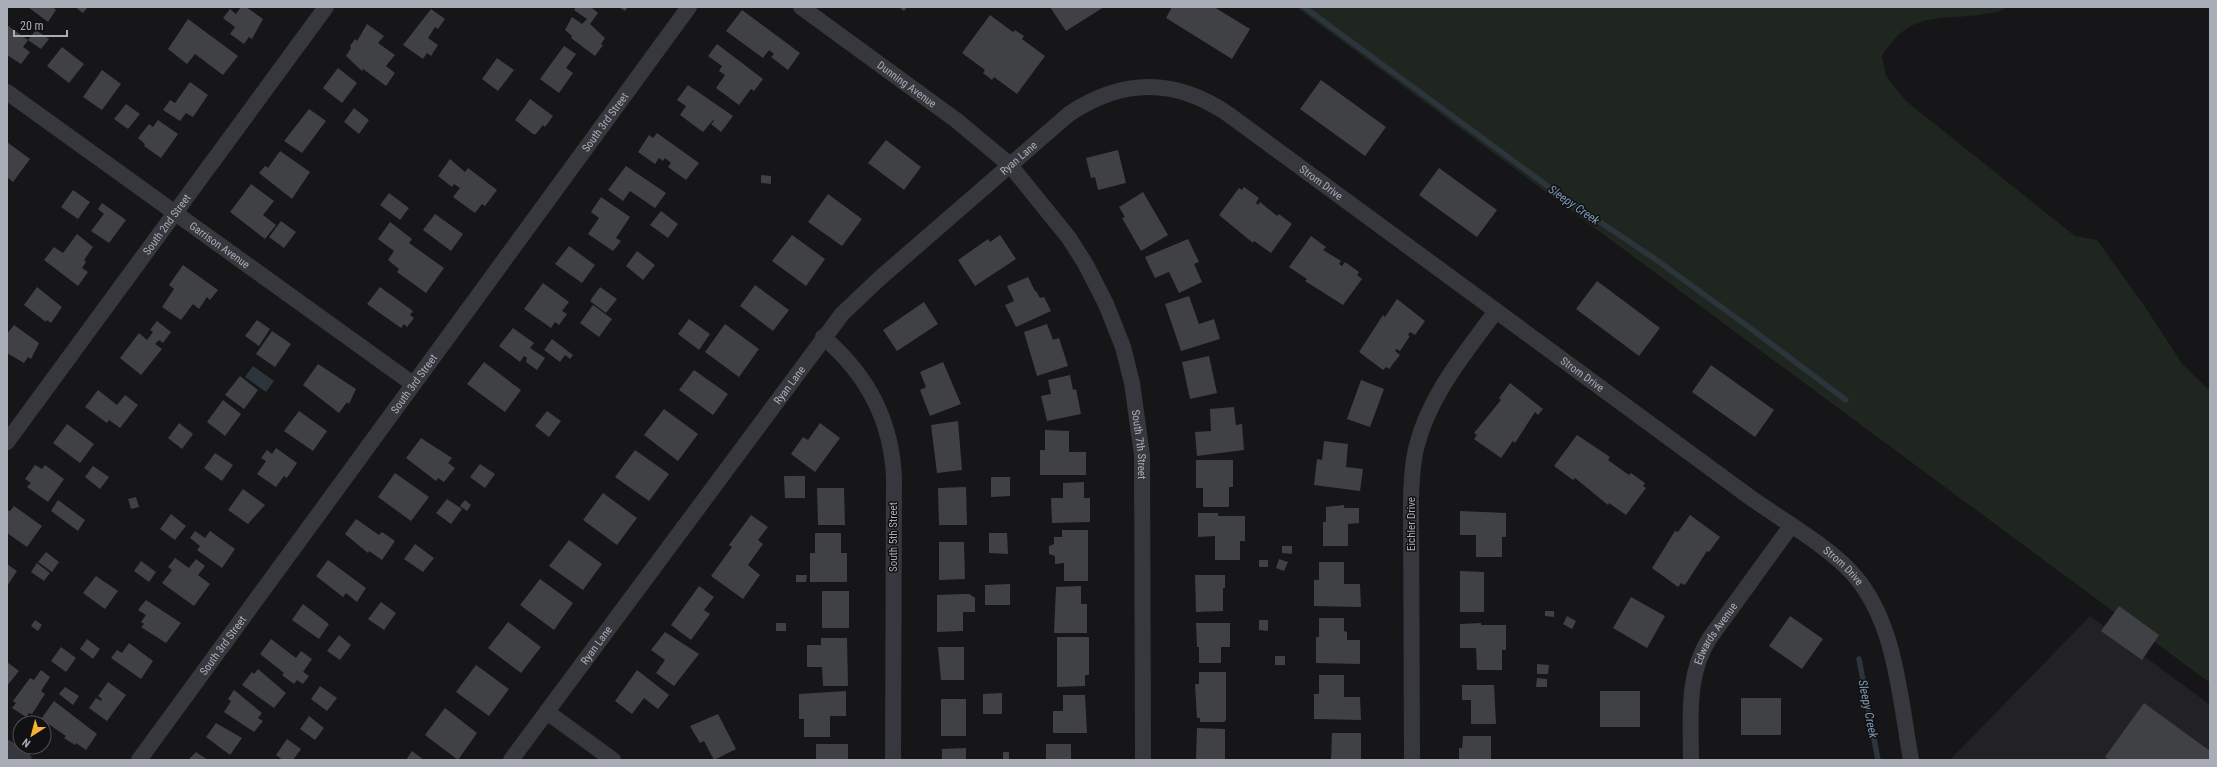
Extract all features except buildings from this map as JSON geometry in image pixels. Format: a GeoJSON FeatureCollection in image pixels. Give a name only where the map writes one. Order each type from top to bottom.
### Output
{"type":"FeatureCollection","features":[{"type":"Feature","properties":{"kind":"street","name":"South 2nd Street"},"geometry":{"type":"LineString","coordinates":[[7,442],[326,7]]}},
{"type":"Feature","properties":{"kind":"street","name":"South 3rd Street"},"geometry":{"type":"LineString","coordinates":[[139,760],[689,7]]}},
{"type":"Feature","properties":{"kind":"street","name":"Dunning Avenue"},"geometry":{"type":"LineString","coordinates":[[801,7],[956,120],[1010,165]]}},
{"type":"Feature","properties":{"kind":"street","name":"Ryan Lane"},"geometry":{"type":"LineString","coordinates":[[511,760],[823,337],[860,296],[1010,165],[1078,108],[1108,94],[1139,87]]}},
{"type":"Feature","properties":{"kind":"street","name":"Strom Drive"},"geometry":{"type":"LineString","coordinates":[[1139,87],[1163,87],[1184,91],[1221,109],[1846,566],[1859,581],[1872,601],[1888,637],[1911,760]]}},
{"type":"Feature","properties":{"kind":"street","name":"Garrison Avenue"},"geometry":{"type":"LineString","coordinates":[[7,92],[413,384]]}},
{"type":"Feature","properties":{"kind":"street","name":"South 7th Street"},"geometry":{"type":"LineString","coordinates":[[1010,165],[1056,220],[1086,265],[1114,325],[1132,383],[1142,466],[1143,760]]}},
{"type":"Feature","properties":{"kind":"street","name":"Eichler Drive"},"geometry":{"type":"LineString","coordinates":[[1412,760],[1411,497],[1415,454],[1422,428],[1439,392],[1496,311]]}},
{"type":"Feature","properties":{"kind":"street","name":"South 5th Street"},"geometry":{"type":"LineString","coordinates":[[823,337],[846,357],[868,386],[884,420],[892,449],[894,479],[893,760]]}},
{"type":"Feature","properties":{"kind":"street","name":"Edwards Avenue"},"geometry":{"type":"LineString","coordinates":[[1691,760],[1691,692],[1694,672],[1700,656],[1713,634],[1791,526]]}},
{"type":"Feature","properties":{"kind":"street"},"geometry":{"type":"LineString","coordinates":[[547,712],[613,760]]}},
{"type":"Feature","properties":{"kind":"street"},"geometry":{"type":"LineString","coordinates":[[7,748],[24,760]]}},
{"type":"Feature","properties":{"kind":"shaded area"},"geometry":{"type":"Polygon","coordinates":[[[1296,7],[2008,7],[1990,13],[1936,19],[1913,25],[1892,42],[1882,56],[1886,76],[1906,101],[2075,236],[2097,240],[2145,307],[2183,365],[2210,391],[2210,683],[1296,7]]]}},
{"type":"Feature","properties":{"kind":"shaded area"},"geometry":{"type":"Polygon","coordinates":[[[253,366],[274,381],[266,392],[245,377],[253,366]]]}},
{"type":"Feature","properties":{"kind":"shaded area"},"geometry":{"type":"Polygon","coordinates":[[[2090,616],[2210,705],[2210,760],[1950,760],[2090,616]]]}},
{"type":"Feature","properties":{"kind":"waterway","name":"Sleepy Creek"},"geometry":{"type":"LineString","coordinates":[[1304,7],[1557,193],[1655,259],[1742,322],[1846,400]]}},
{"type":"Feature","properties":{"kind":"waterway","name":"Sleepy Creek"},"geometry":{"type":"LineString","coordinates":[[1859,659],[1878,760]]}}]}
